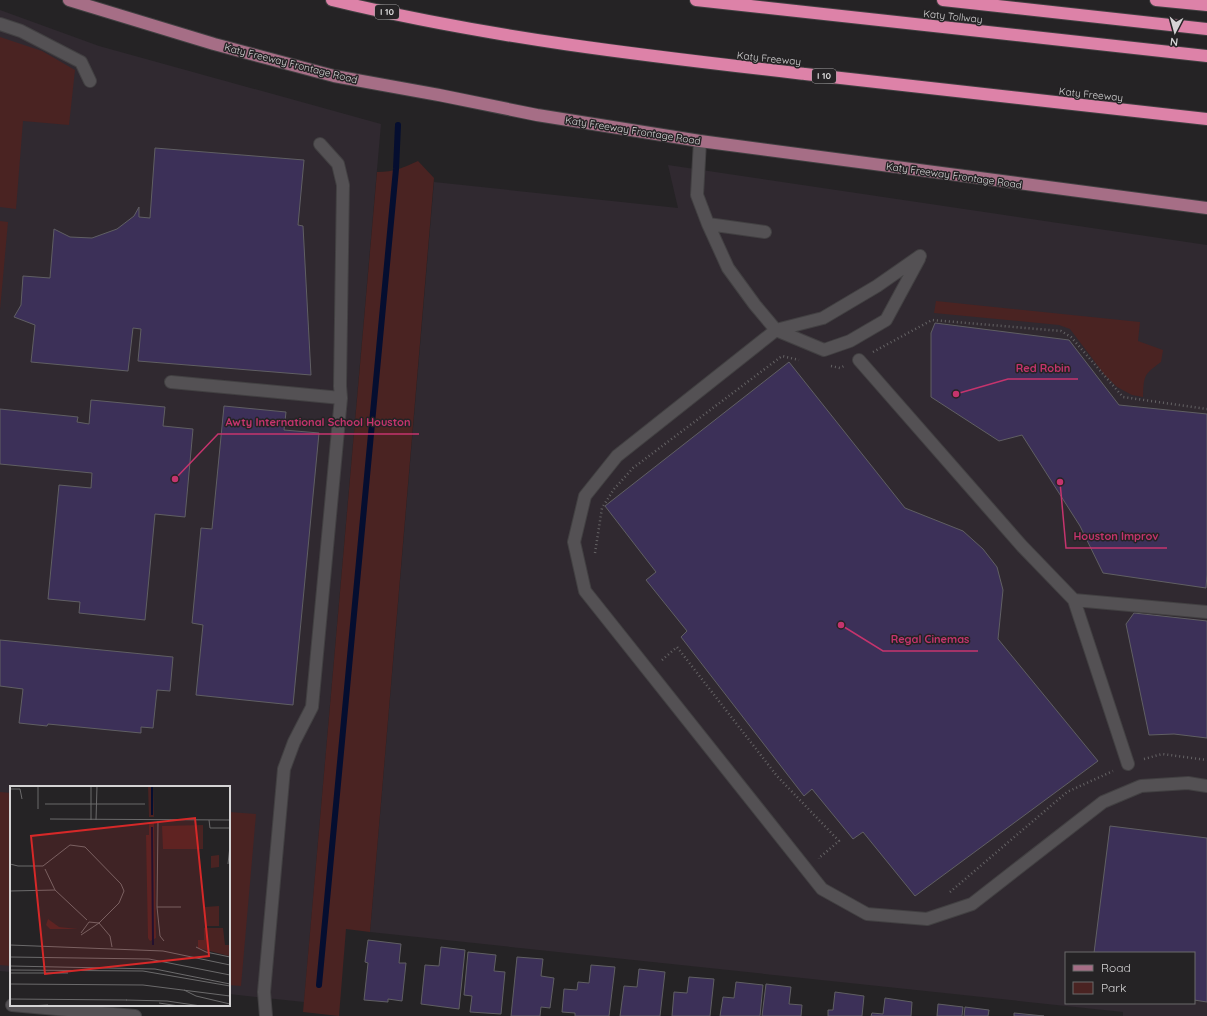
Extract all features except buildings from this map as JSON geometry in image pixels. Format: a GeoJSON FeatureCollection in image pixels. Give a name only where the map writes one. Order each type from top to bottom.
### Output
{"type":"FeatureCollection","features":[{"type":"Feature","properties":{"kind":"highway","name":"Katy Freeway"},"geometry":{"type":"LineString","coordinates":[[332,0],[441,24],[506,36],[575,46],[721,65],[1207,119]]}},
{"type":"Feature","properties":{"kind":"highway","name":"Katy Tollway"},"geometry":{"type":"LineString","coordinates":[[696,0],[1207,56]]}},
{"type":"Feature","properties":{"kind":"highway"},"geometry":{"type":"LineString","coordinates":[[943,0],[1207,29]]}},
{"type":"Feature","properties":{"kind":"highway"},"geometry":{"type":"LineString","coordinates":[[1156,0],[1207,5]]}},
{"type":"Feature","properties":{"kind":"main road","name":"Katy Freeway Frontage Road"},"geometry":{"type":"LineString","coordinates":[[69,0],[214,44],[334,76],[537,115],[700,141],[1207,208]]}},
{"type":"Feature","properties":{"kind":"street"},"geometry":{"type":"LineString","coordinates":[[0,24],[21,31],[81,62],[90,80]]}},
{"type":"Feature","properties":{"kind":"street"},"geometry":{"type":"LineString","coordinates":[[700,141],[697,195],[708,224],[728,268],[755,305],[776,330],[824,350],[850,341],[886,320],[920,256],[877,286],[823,318],[776,330],[617,456],[585,496],[574,542],[585,591],[822,889],[867,914],[927,919],[972,904],[1103,802],[1141,786],[1188,783],[1207,786]]}},
{"type":"Feature","properties":{"kind":"street"},"geometry":{"type":"LineString","coordinates":[[266,1016],[264,992],[284,769],[294,742],[312,707],[341,398],[343,185],[338,164],[320,144]]}},
{"type":"Feature","properties":{"kind":"street"},"geometry":{"type":"LineString","coordinates":[[708,224],[765,232]]}},
{"type":"Feature","properties":{"kind":"street"},"geometry":{"type":"LineString","coordinates":[[859,360],[1016,539],[1074,600],[1128,764]]}},
{"type":"Feature","properties":{"kind":"street"},"geometry":{"type":"LineString","coordinates":[[171,382],[341,398]]}},
{"type":"Feature","properties":{"kind":"street"},"geometry":{"type":"LineString","coordinates":[[1074,600],[1207,612]]}},
{"type":"Feature","properties":{"kind":"street"},"geometry":{"type":"LineString","coordinates":[[0,1004],[10,1005]]}},
{"type":"Feature","properties":{"kind":"street"},"geometry":{"type":"LineString","coordinates":[[23,1006],[135,1016]]}},
{"type":"Feature","properties":{"kind":"path"},"geometry":{"type":"LineString","coordinates":[[827,366],[840,368],[859,360],[932,320],[1060,332],[1072,337],[1124,397],[1207,409]]}},
{"type":"Feature","properties":{"kind":"path"},"geometry":{"type":"LineString","coordinates":[[594,558],[602,508],[614,490],[633,468],[782,356],[803,361]]}},
{"type":"Feature","properties":{"kind":"path"},"geometry":{"type":"LineString","coordinates":[[661,661],[677,647],[777,776],[839,841],[819,858],[822,863]]}},
{"type":"Feature","properties":{"kind":"path"},"geometry":{"type":"LineString","coordinates":[[948,893],[1067,792],[1128,764],[1162,754],[1207,760]]}},
{"type":"Feature","properties":{"kind":"shaded area"},"geometry":{"type":"Polygon","coordinates":[[[0,10],[99,46],[381,124],[304,1002],[230,994],[230,786],[10,786],[10,972],[0,971],[0,10]]]}},
{"type":"Feature","properties":{"kind":"shaded area"},"geometry":{"type":"Polygon","coordinates":[[[668,165],[1207,245],[1207,1016],[1123,1016],[1123,1012],[370,932],[434,182],[678,208],[668,165]]]}},
{"type":"Feature","properties":{"kind":"green space"},"geometry":{"type":"Polygon","coordinates":[[[0,37],[42,51],[75,70],[69,125],[23,121],[16,209],[0,207],[0,37]]]}},
{"type":"Feature","properties":{"kind":"green space"},"geometry":{"type":"Polygon","coordinates":[[[418,161],[434,178],[370,932],[346,929],[339,1016],[303,1012],[377,172],[403,168],[418,161]]]}},
{"type":"Feature","properties":{"kind":"green space"},"geometry":{"type":"Polygon","coordinates":[[[0,221],[8,222],[0,310],[0,221]]]}},
{"type":"Feature","properties":{"kind":"green space"},"geometry":{"type":"Polygon","coordinates":[[[936,301],[1140,322],[1138,341],[1163,350],[1161,362],[1146,376],[1144,380],[1143,397],[1132,395],[1117,387],[1104,374],[1070,329],[1059,325],[934,313],[936,301]]]}},
{"type":"Feature","properties":{"kind":"green space"},"geometry":{"type":"Polygon","coordinates":[[[0,792],[10,793],[10,966],[0,965],[0,792]]]}},
{"type":"Feature","properties":{"kind":"green space"},"geometry":{"type":"Polygon","coordinates":[[[230,812],[256,814],[241,986],[230,985],[230,812]]]}},
{"type":"Feature","properties":{"kind":"waterway"},"geometry":{"type":"LineString","coordinates":[[319,985],[396,169],[398,125]]}},
{"type":"Feature","properties":{"kind":"place","name":"Red Robin"},"geometry":{"type":"Point","coordinates":[956,394]}},
{"type":"Feature","properties":{"kind":"place","name":"Awty International School Houston"},"geometry":{"type":"Point","coordinates":[175,479]}},
{"type":"Feature","properties":{"kind":"place","name":"Houston Improv"},"geometry":{"type":"Point","coordinates":[1060,482]}},
{"type":"Feature","properties":{"kind":"place","name":"Regal Cinemas"},"geometry":{"type":"Point","coordinates":[841,625]}}]}
